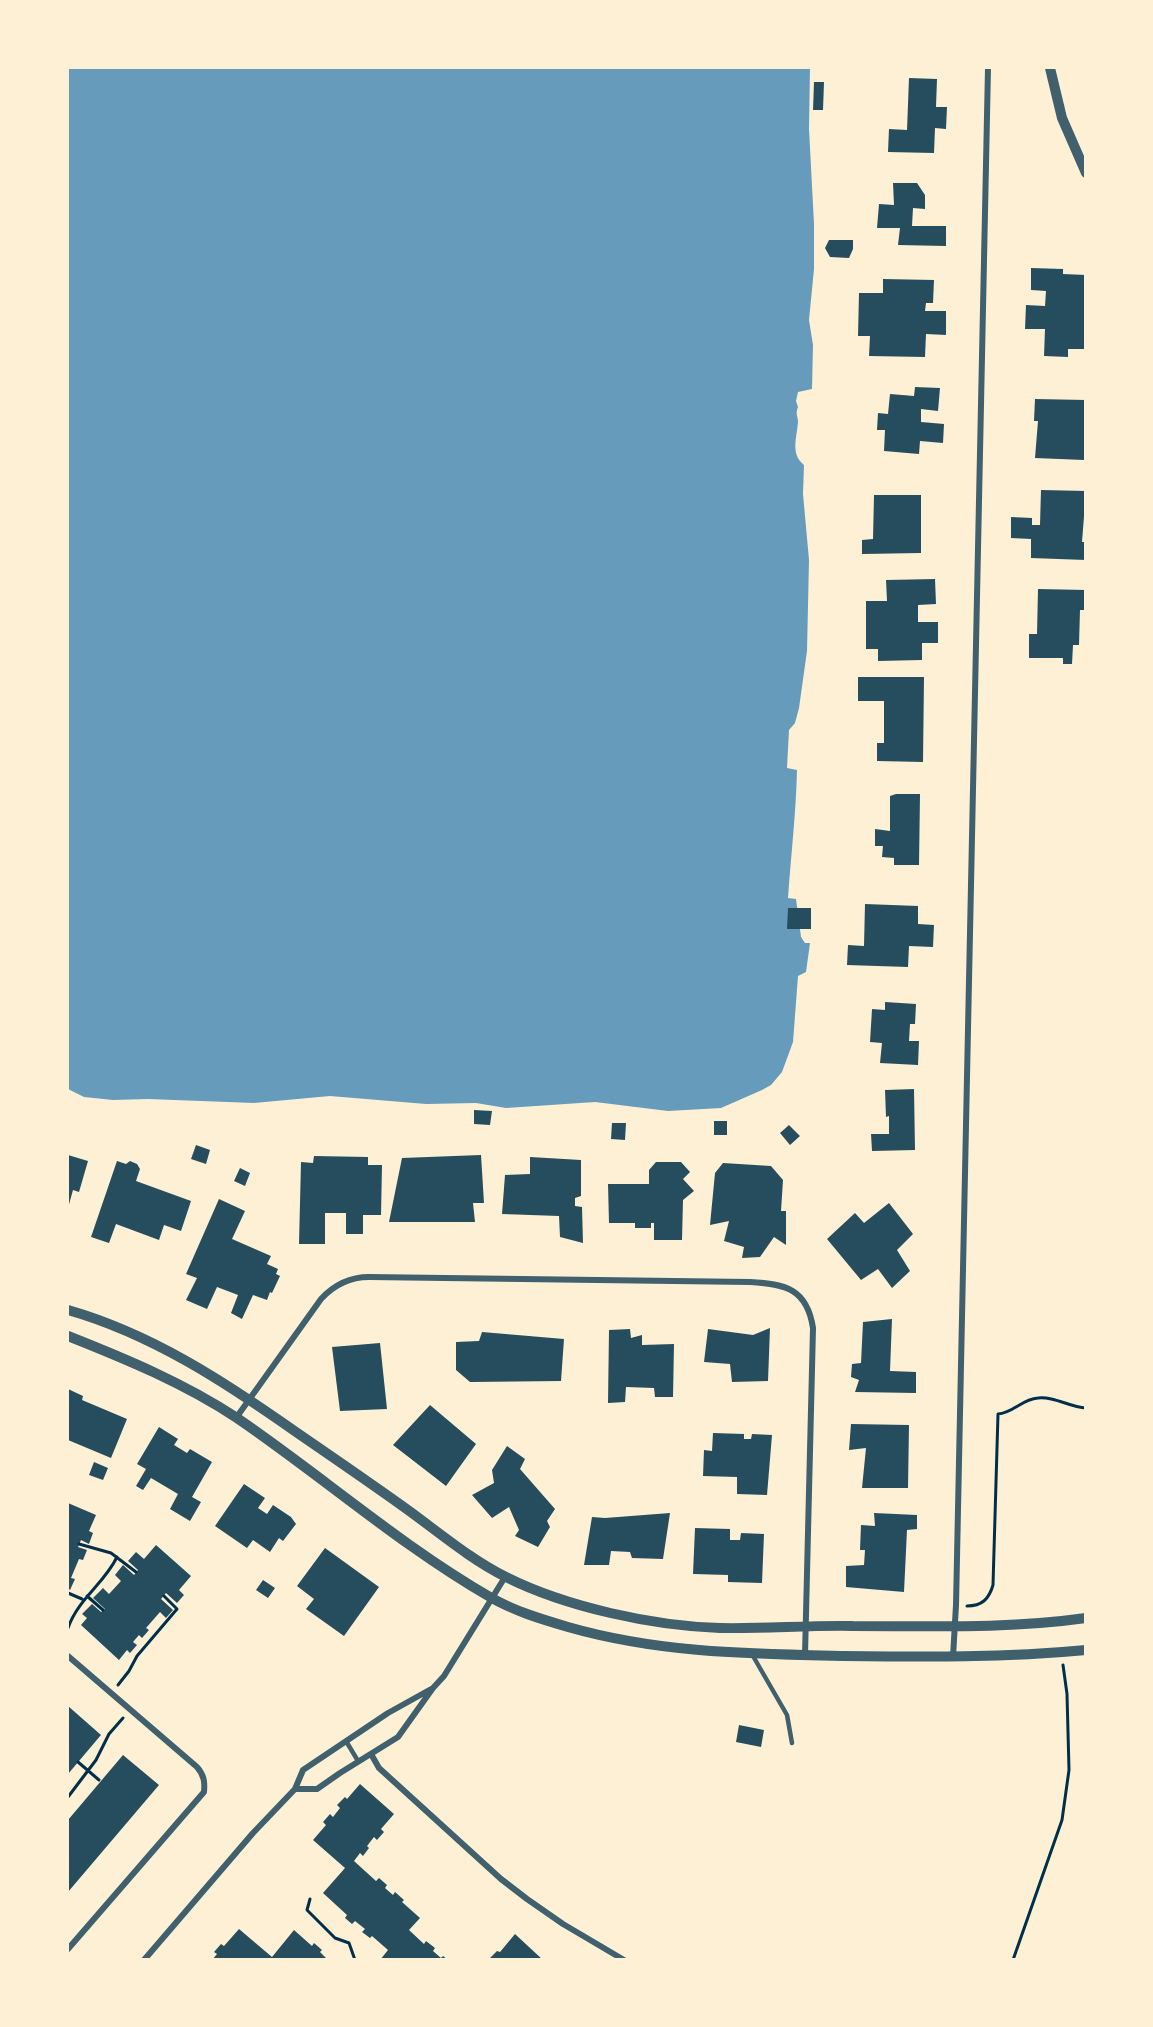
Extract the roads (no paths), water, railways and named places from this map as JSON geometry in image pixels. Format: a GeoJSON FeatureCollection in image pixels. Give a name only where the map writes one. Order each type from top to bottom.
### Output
{"type":"FeatureCollection","features":[{"type":"Feature","properties":{"kind":"street"},"geometry":{"type":"LineString","coordinates":[[953,1658],[988,68]]}},
{"type":"Feature","properties":{"kind":"street"},"geometry":{"type":"LineString","coordinates":[[1050,68],[1062,118],[1086,173]]}},
{"type":"Feature","properties":{"kind":"street"},"geometry":{"type":"LineString","coordinates":[[236,1418],[321,1299],[337,1285],[356,1278],[750,1282],[778,1285],[796,1292],[806,1305],[813,1328],[805,1655]]}},
{"type":"Feature","properties":{"kind":"street"},"geometry":{"type":"LineString","coordinates":[[68,1310],[120,1328],[191,1362],[249,1399],[454,1544],[505,1577],[544,1593],[600,1610],[653,1621],[720,1628],[806,1625],[1001,1626],[1086,1618]]}},
{"type":"Feature","properties":{"kind":"street"},"geometry":{"type":"LineString","coordinates":[[68,1336],[178,1384],[236,1418],[439,1565],[492,1598],[535,1617],[604,1637],[644,1645],[752,1654],[953,1658],[1086,1650]]}},
{"type":"Feature","properties":{"kind":"street"},"geometry":{"type":"LineString","coordinates":[[294,1789],[317,1789],[398,1737],[444,1676],[505,1577]]}},
{"type":"Feature","properties":{"kind":"street"},"geometry":{"type":"LineString","coordinates":[[68,1656],[197,1767],[202,1773],[205,1785],[204,1792],[68,1949]]}},
{"type":"Feature","properties":{"kind":"street"},"geometry":{"type":"LineString","coordinates":[[144,1959],[294,1789],[303,1770],[388,1713],[433,1688]]}},
{"type":"Feature","properties":{"kind":"street"},"geometry":{"type":"LineString","coordinates":[[371,1754],[379,1768],[501,1879],[551,1917],[624,1959]]}},
{"type":"Feature","properties":{"kind":"lane"},"geometry":{"type":"LineString","coordinates":[[752,1654],[786,1715],[792,1743]]}},
{"type":"Feature","properties":{"kind":"lane"},"geometry":{"type":"LineString","coordinates":[[346,1741],[358,1761]]}},
{"type":"Feature","properties":{"kind":"water"},"geometry":{"type":"Polygon","coordinates":[[[68,68],[810,68],[809,129],[814,224],[814,269],[809,320],[813,345],[812,389],[798,392],[795,445],[797,456],[804,465],[803,494],[809,560],[807,651],[799,708],[795,723],[789,730],[787,768],[797,770],[788,898],[796,899],[801,937],[805,943],[810,943],[806,972],[798,976],[793,1042],[782,1072],[771,1085],[721,1108],[668,1111],[595,1102],[506,1108],[476,1103],[426,1104],[330,1096],[254,1103],[113,1100],[84,1097],[68,1089],[68,68]]]}}]}
